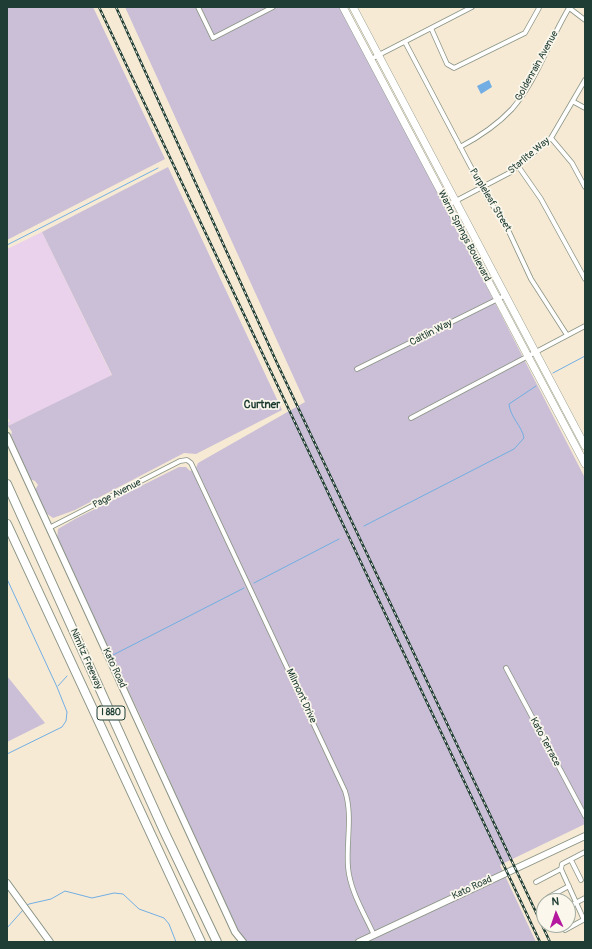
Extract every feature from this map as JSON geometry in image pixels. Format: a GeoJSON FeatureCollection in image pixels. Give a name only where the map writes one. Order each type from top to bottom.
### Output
{"type":"FeatureCollection","features":[{"type":"Feature","properties":{"kind":"highway","name":"Nimitz Freeway"},"geometry":{"type":"LineString","coordinates":[[7,484],[164,831],[217,942]]}},
{"type":"Feature","properties":{"kind":"highway","name":"Nimitz Freeway"},"geometry":{"type":"LineString","coordinates":[[7,524],[201,942]]}},
{"type":"Feature","properties":{"kind":"main road","name":"Warm Springs Boulevard"},"geometry":{"type":"LineString","coordinates":[[343,7],[374,57],[455,202],[585,446]]}},
{"type":"Feature","properties":{"kind":"main road","name":"Warm Springs Boulevard"},"geometry":{"type":"LineString","coordinates":[[352,7],[374,57],[448,205],[585,464]]}},
{"type":"Feature","properties":{"kind":"main road"},"geometry":{"type":"LineString","coordinates":[[569,435],[574,436],[585,455]]}},
{"type":"Feature","properties":{"kind":"street"},"geometry":{"type":"LineString","coordinates":[[198,7],[213,38],[274,7]]}},
{"type":"Feature","properties":{"kind":"street"},"geometry":{"type":"LineString","coordinates":[[374,57],[431,28],[462,9],[472,7]]}},
{"type":"Feature","properties":{"kind":"street"},"geometry":{"type":"LineString","coordinates":[[431,28],[447,64],[454,68],[525,32],[539,8]]}},
{"type":"Feature","properties":{"kind":"street"},"geometry":{"type":"LineString","coordinates":[[568,8],[585,20]]}},
{"type":"Feature","properties":{"kind":"street","name":"Goldenrain Avenue"},"geometry":{"type":"LineString","coordinates":[[460,147],[488,130],[513,108],[534,76],[568,8]]}},
{"type":"Feature","properties":{"kind":"street","name":"Purpleleaf Street"},"geometry":{"type":"LineString","coordinates":[[405,42],[482,188],[490,202],[503,219],[531,279],[567,335]]}},
{"type":"Feature","properties":{"kind":"street","name":"Starlite Way"},"geometry":{"type":"LineString","coordinates":[[448,205],[482,188],[518,166],[552,138],[574,102],[585,80]]}},
{"type":"Feature","properties":{"kind":"street"},"geometry":{"type":"LineString","coordinates":[[574,102],[585,108]]}},
{"type":"Feature","properties":{"kind":"street"},"geometry":{"type":"LineString","coordinates":[[552,138],[572,163],[585,187]]}},
{"type":"Feature","properties":{"kind":"street"},"geometry":{"type":"LineString","coordinates":[[518,166],[541,199],[585,279]]}},
{"type":"Feature","properties":{"kind":"street","name":"Caitlin Way"},"geometry":{"type":"LineString","coordinates":[[357,369],[504,296]]}},
{"type":"Feature","properties":{"kind":"street"},"geometry":{"type":"LineString","coordinates":[[411,418],[585,326]]}},
{"type":"Feature","properties":{"kind":"street","name":"Kato Road"},"geometry":{"type":"LineString","coordinates":[[7,436],[197,851],[235,932],[243,942]]}},
{"type":"Feature","properties":{"kind":"street","name":"Page Avenue"},"geometry":{"type":"LineString","coordinates":[[48,528],[180,461],[187,460]]}},
{"type":"Feature","properties":{"kind":"street","name":"Milmont Drive"},"geometry":{"type":"LineString","coordinates":[[187,460],[191,463],[345,791],[349,811],[349,876],[356,898],[378,942]]}},
{"type":"Feature","properties":{"kind":"street","name":"Kato Terrace"},"geometry":{"type":"LineString","coordinates":[[506,668],[585,816]]}},
{"type":"Feature","properties":{"kind":"street","name":"Kato Road"},"geometry":{"type":"LineString","coordinates":[[359,942],[585,836]]}},
{"type":"Feature","properties":{"kind":"street"},"geometry":{"type":"LineString","coordinates":[[571,893],[561,869],[562,864],[585,852]]}},
{"type":"Feature","properties":{"kind":"street"},"geometry":{"type":"LineString","coordinates":[[571,860],[581,880]]}},
{"type":"Feature","properties":{"kind":"street"},"geometry":{"type":"LineString","coordinates":[[536,882],[561,869]]}},
{"type":"Feature","properties":{"kind":"street"},"geometry":{"type":"LineString","coordinates":[[7,883],[50,942]]}},
{"type":"Feature","properties":{"kind":"street"},"geometry":{"type":"LineString","coordinates":[[556,893],[568,886]]}},
{"type":"Feature","properties":{"kind":"street"},"geometry":{"type":"LineString","coordinates":[[576,924],[585,920],[576,903],[585,898]]}},
{"type":"Feature","properties":{"kind":"shaded area"},"geometry":{"type":"Polygon","coordinates":[[[7,7],[93,7],[165,159],[7,240],[7,7]]]}},
{"type":"Feature","properties":{"kind":"shaded area"},"geometry":{"type":"Polygon","coordinates":[[[125,7],[340,7],[434,184],[585,478],[585,824],[500,865],[536,942],[242,942],[147,730],[57,539],[58,529],[75,519],[179,467],[186,467],[190,471],[196,468],[198,463],[305,402],[125,7]]]}},
{"type":"Feature","properties":{"kind":"shaded area"},"geometry":{"type":"Polygon","coordinates":[[[168,167],[282,410],[196,454],[184,453],[75,510],[53,518],[46,513],[35,490],[38,485],[35,481],[30,479],[11,435],[12,432],[8,426],[112,375],[42,232],[168,167]]]}},
{"type":"Feature","properties":{"kind":"shaded area"},"geometry":{"type":"Polygon","coordinates":[[[42,232],[112,376],[8,426],[7,423],[10,421],[7,417],[7,249],[42,232]]]}},
{"type":"Feature","properties":{"kind":"shaded area"},"geometry":{"type":"Polygon","coordinates":[[[7,676],[45,723],[7,742],[7,676]]]}},
{"type":"Feature","properties":{"kind":"water"},"geometry":{"type":"Polygon","coordinates":[[[489,80],[492,87],[481,94],[477,86],[489,80]]]}},
{"type":"Feature","properties":{"kind":"waterway"},"geometry":{"type":"LineString","coordinates":[[7,245],[158,168]]}},
{"type":"Feature","properties":{"kind":"waterway"},"geometry":{"type":"LineString","coordinates":[[553,373],[585,356]]}},
{"type":"Feature","properties":{"kind":"waterway"},"geometry":{"type":"LineString","coordinates":[[364,526],[514,449],[524,438],[521,429],[511,413],[509,404],[536,386]]}},
{"type":"Feature","properties":{"kind":"waterway"},"geometry":{"type":"LineString","coordinates":[[254,583],[339,539]]}},
{"type":"Feature","properties":{"kind":"waterway"},"geometry":{"type":"LineString","coordinates":[[7,579],[67,712],[66,721],[62,727],[7,754]]}},
{"type":"Feature","properties":{"kind":"waterway"},"geometry":{"type":"LineString","coordinates":[[113,655],[244,588]]}},
{"type":"Feature","properties":{"kind":"waterway"},"geometry":{"type":"LineString","coordinates":[[58,686],[67,676]]}},
{"type":"Feature","properties":{"kind":"waterway"},"geometry":{"type":"LineString","coordinates":[[26,906],[51,899],[65,891],[92,898],[114,893],[123,894],[139,909],[164,918],[169,924],[176,942]]}},
{"type":"Feature","properties":{"kind":"waterway"},"geometry":{"type":"LineString","coordinates":[[7,928],[23,910]]}},
{"type":"Feature","properties":{"kind":"railway"},"geometry":{"type":"LineString","coordinates":[[99,7],[540,942]]}},
{"type":"Feature","properties":{"kind":"railway"},"geometry":{"type":"LineString","coordinates":[[116,7],[277,363],[550,942]]}},
{"type":"Feature","properties":{"kind":"district","name":"Curtner"},"geometry":{"type":"Point","coordinates":[262,405]}}]}
